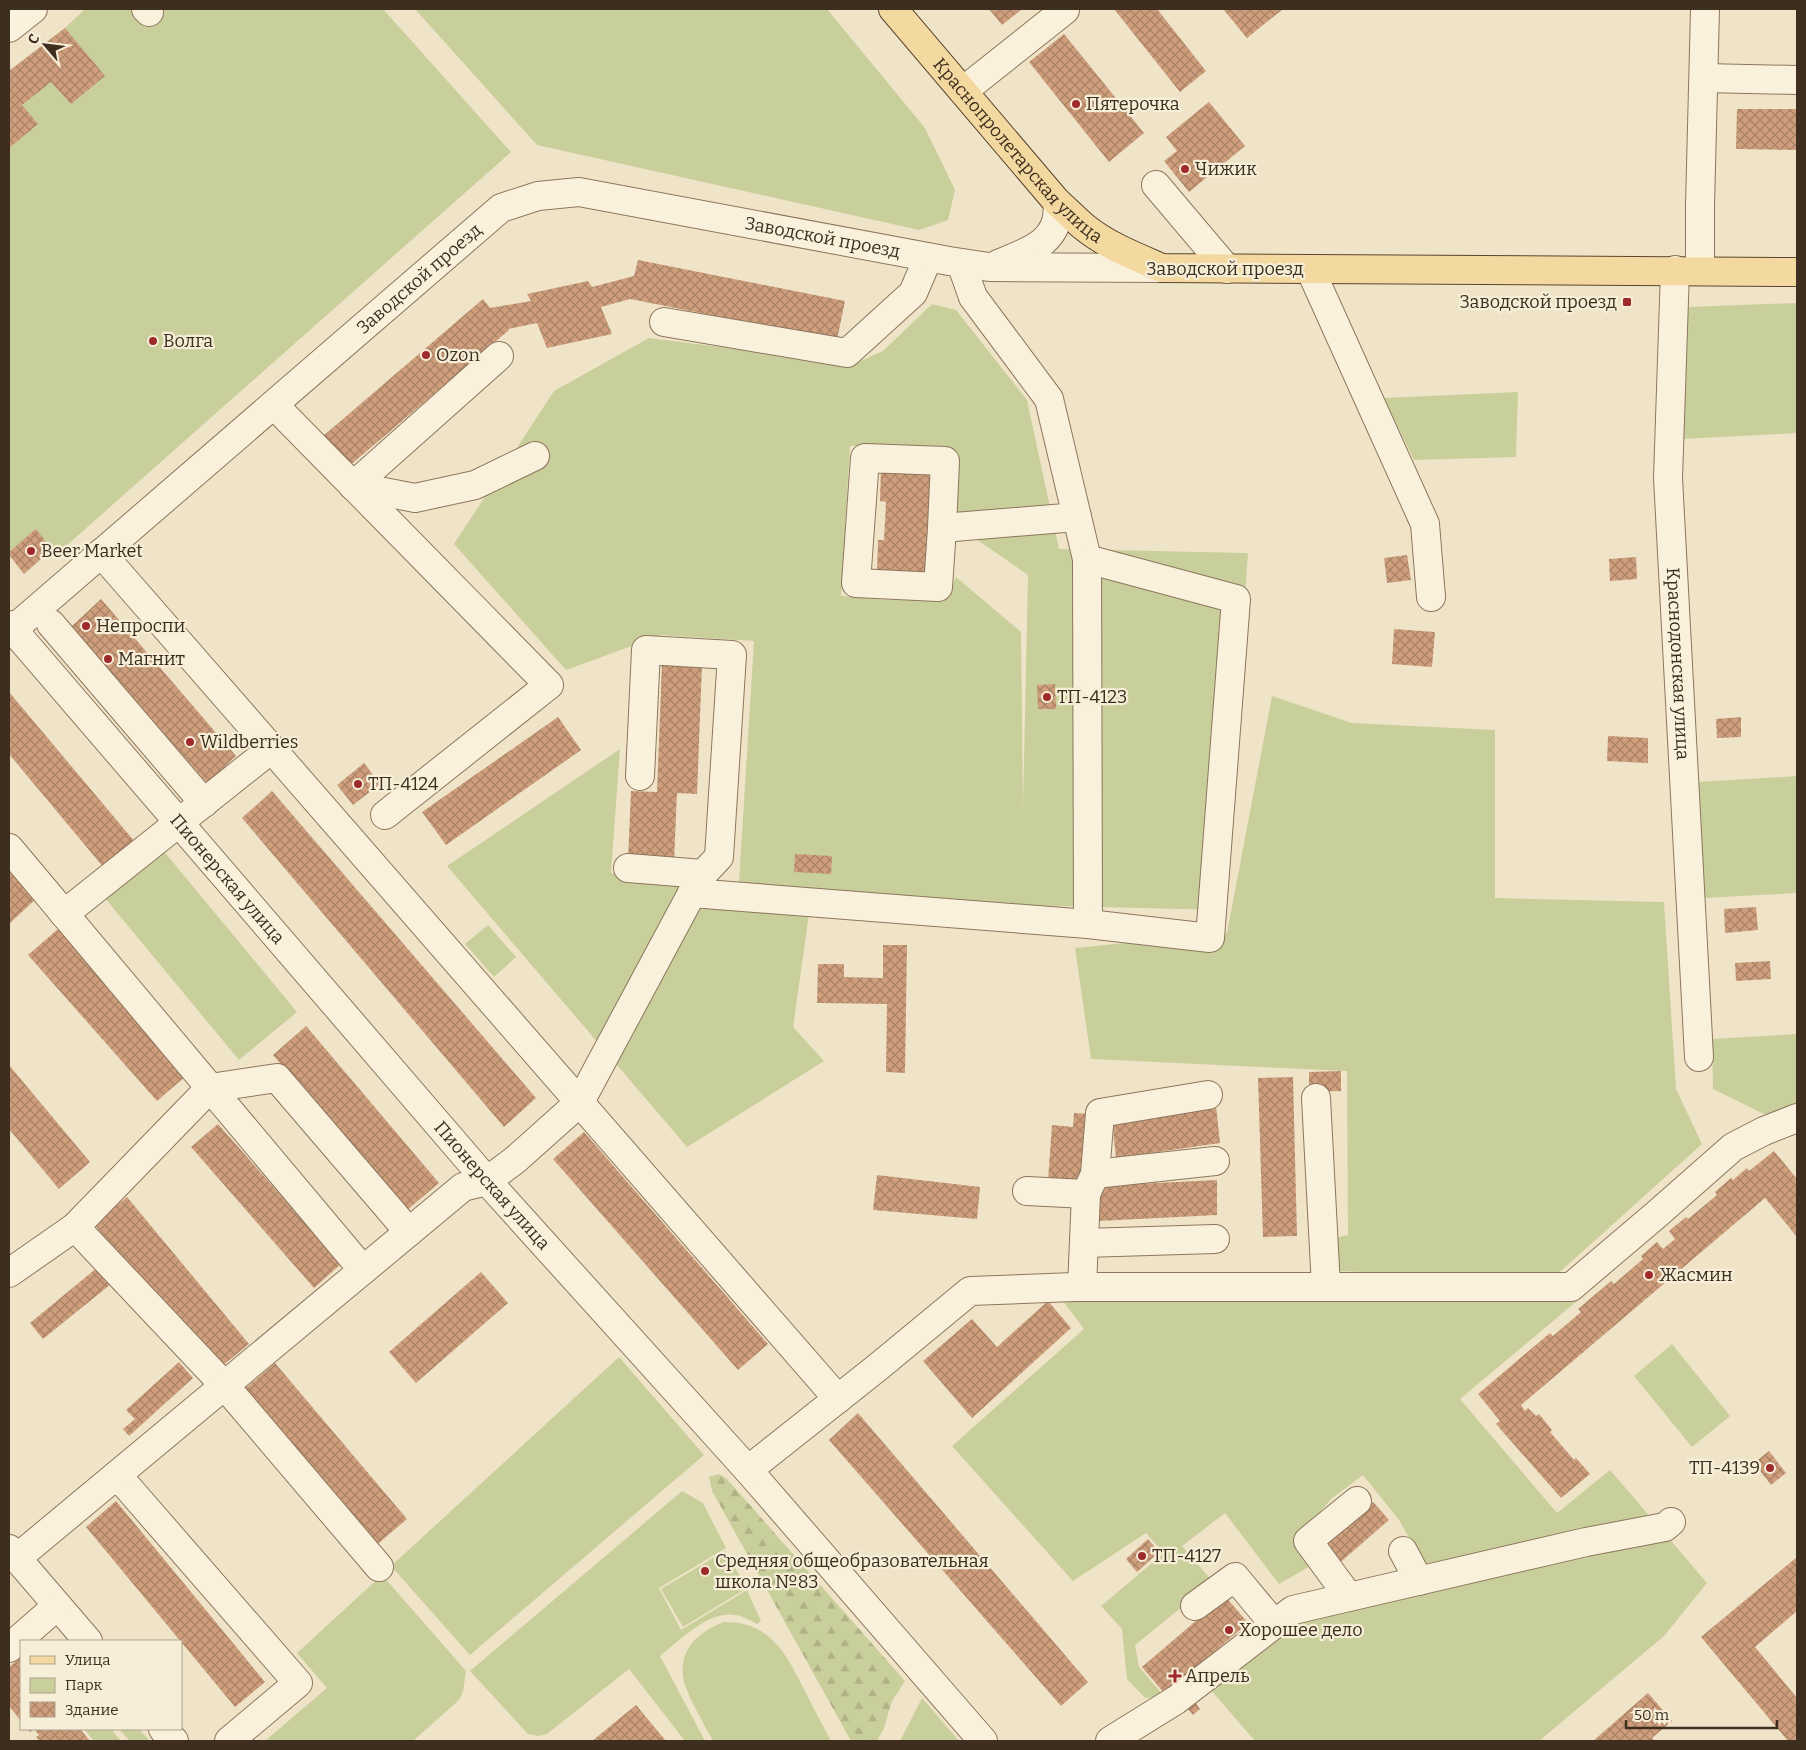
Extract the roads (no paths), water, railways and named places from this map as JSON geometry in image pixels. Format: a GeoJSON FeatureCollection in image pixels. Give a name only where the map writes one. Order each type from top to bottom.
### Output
{"type":"FeatureCollection","features":[{"type":"Feature","properties":{"kind":"main road","name":"Краснопролетарская улица"},"geometry":{"type":"LineString","coordinates":[[893,9],[1057,202],[1082,226],[1100,238],[1133,256],[1162,268]]}},
{"type":"Feature","properties":{"kind":"main road","name":"Заводской проезд"},"geometry":{"type":"LineString","coordinates":[[1162,268],[1797,272]]}},
{"type":"Feature","properties":{"kind":"street"},"geometry":{"type":"LineString","coordinates":[[9,28],[33,9]]}},
{"type":"Feature","properties":{"kind":"street","name":"Краснодонская улица"},"geometry":{"type":"LineString","coordinates":[[1699,1057],[1668,478],[1688,270],[1700,206],[1705,9]]}},
{"type":"Feature","properties":{"kind":"street"},"geometry":{"type":"LineString","coordinates":[[963,91],[1065,10]]}},
{"type":"Feature","properties":{"kind":"street"},"geometry":{"type":"LineString","coordinates":[[1704,78],[1797,80]]}},
{"type":"Feature","properties":{"kind":"street"},"geometry":{"type":"LineString","coordinates":[[1156,185],[1227,269]]}},
{"type":"Feature","properties":{"kind":"street","name":"Заводской проезд"},"geometry":{"type":"LineString","coordinates":[[10,629],[274,405],[501,208],[538,196],[579,192],[928,258],[989,267],[1162,268]]}},
{"type":"Feature","properties":{"kind":"street"},"geometry":{"type":"LineString","coordinates":[[989,267],[1028,252],[1046,238],[1057,223],[1059,213],[1057,202]]}},
{"type":"Feature","properties":{"kind":"street"},"geometry":{"type":"LineString","coordinates":[[664,322],[847,353],[913,293],[928,258]]}},
{"type":"Feature","properties":{"kind":"street"},"geometry":{"type":"LineString","coordinates":[[961,263],[973,297],[1055,398],[1077,517],[1088,559],[1088,924]]}},
{"type":"Feature","properties":{"kind":"street"},"geometry":{"type":"LineString","coordinates":[[1310,269],[1425,524],[1431,596]]}},
{"type":"Feature","properties":{"kind":"street"},"geometry":{"type":"LineString","coordinates":[[353,486],[499,356]]}},
{"type":"Feature","properties":{"kind":"street"},"geometry":{"type":"LineString","coordinates":[[274,405],[550,685],[385,815]]}},
{"type":"Feature","properties":{"kind":"street"},"geometry":{"type":"LineString","coordinates":[[353,486],[415,498],[475,485],[535,456]]}},
{"type":"Feature","properties":{"kind":"street"},"geometry":{"type":"LineString","coordinates":[[865,458],[945,461],[942,528],[938,587],[856,583],[865,458]]}},
{"type":"Feature","properties":{"kind":"street"},"geometry":{"type":"LineString","coordinates":[[942,528],[1077,517]]}},
{"type":"Feature","properties":{"kind":"street"},"geometry":{"type":"LineString","coordinates":[[101,553],[270,750],[838,1399]]}},
{"type":"Feature","properties":{"kind":"street"},"geometry":{"type":"LineString","coordinates":[[628,868],[698,884],[1210,938],[1236,599],[1088,559]]}},
{"type":"Feature","properties":{"kind":"street"},"geometry":{"type":"LineString","coordinates":[[51,624],[204,803]]}},
{"type":"Feature","properties":{"kind":"street","name":"Пионерская улица"},"geometry":{"type":"LineString","coordinates":[[10,629],[487,1181],[748,1470],[983,1741]]}},
{"type":"Feature","properties":{"kind":"street"},"geometry":{"type":"LineString","coordinates":[[87,1640],[13,1554],[117,1475],[463,1187],[487,1181],[515,1160],[580,1102],[698,884],[719,857],[732,655],[646,650],[640,776]]}},
{"type":"Feature","properties":{"kind":"street"},"geometry":{"type":"LineString","coordinates":[[64,914],[270,750]]}},
{"type":"Feature","properties":{"kind":"street"},"geometry":{"type":"LineString","coordinates":[[9,848],[363,1270]]}},
{"type":"Feature","properties":{"kind":"street"},"geometry":{"type":"LineString","coordinates":[[9,1273],[75,1227],[210,1088],[277,1078],[409,1232]]}},
{"type":"Feature","properties":{"kind":"street"},"geometry":{"type":"LineString","coordinates":[[1082,1287],[1084,1242],[1100,1113],[1208,1095]]}},
{"type":"Feature","properties":{"kind":"street"},"geometry":{"type":"LineString","coordinates":[[1316,1098],[1326,1287]]}},
{"type":"Feature","properties":{"kind":"street"},"geometry":{"type":"LineString","coordinates":[[748,1470],[970,1291],[1082,1287],[1571,1287],[1733,1146],[1764,1130],[1797,1118]]}},
{"type":"Feature","properties":{"kind":"street"},"geometry":{"type":"LineString","coordinates":[[1027,1191],[1091,1184],[1215,1161]]}},
{"type":"Feature","properties":{"kind":"street"},"geometry":{"type":"LineString","coordinates":[[75,1227],[224,1386],[379,1567]]}},
{"type":"Feature","properties":{"kind":"street"},"geometry":{"type":"LineString","coordinates":[[1084,1242],[1215,1239]]}},
{"type":"Feature","properties":{"kind":"street"},"geometry":{"type":"LineString","coordinates":[[117,1475],[298,1683],[229,1741]]}},
{"type":"Feature","properties":{"kind":"street"},"geometry":{"type":"LineString","coordinates":[[1349,1597],[1308,1541],[1357,1501]]}},
{"type":"Feature","properties":{"kind":"street"},"geometry":{"type":"LineString","coordinates":[[1110,1741],[1176,1700],[1293,1610],[1586,1542],[1665,1527],[1671,1522]]}},
{"type":"Feature","properties":{"kind":"street"},"geometry":{"type":"LineString","coordinates":[[1403,1551],[1419,1581]]}},
{"type":"Feature","properties":{"kind":"street"},"geometry":{"type":"LineString","coordinates":[[1195,1606],[1235,1577],[1274,1624]]}},
{"type":"Feature","properties":{"kind":"street"},"geometry":{"type":"LineString","coordinates":[[9,1648],[57,1606]]}},
{"type":"Feature","properties":{"kind":"street"},"geometry":{"type":"LineString","coordinates":[[164,1730],[174,1741]]}},
{"type":"Feature","properties":{"kind":"place","name":"Пятерочка"},"geometry":{"type":"Point","coordinates":[1076,104]}},
{"type":"Feature","properties":{"kind":"place","name":"Чижик"},"geometry":{"type":"Point","coordinates":[1185,169]}},
{"type":"Feature","properties":{"kind":"place","name":"Заводской проезд"},"geometry":{"type":"Point","coordinates":[1627,302]}},
{"type":"Feature","properties":{"kind":"place","name":"Волга"},"geometry":{"type":"Point","coordinates":[153,341]}},
{"type":"Feature","properties":{"kind":"place","name":"Ozon"},"geometry":{"type":"Point","coordinates":[426,355]}},
{"type":"Feature","properties":{"kind":"place","name":"Beer Market"},"geometry":{"type":"Point","coordinates":[31,551]}},
{"type":"Feature","properties":{"kind":"place","name":"Непроспи"},"geometry":{"type":"Point","coordinates":[86,626]}},
{"type":"Feature","properties":{"kind":"place","name":"Магнит"},"geometry":{"type":"Point","coordinates":[108,659]}},
{"type":"Feature","properties":{"kind":"place","name":"ТП-4123"},"geometry":{"type":"Point","coordinates":[1047,697]}},
{"type":"Feature","properties":{"kind":"place","name":"Wildberries"},"geometry":{"type":"Point","coordinates":[190,742]}},
{"type":"Feature","properties":{"kind":"place","name":"ТП-4124"},"geometry":{"type":"Point","coordinates":[358,784]}},
{"type":"Feature","properties":{"kind":"place","name":"Жасмин"},"geometry":{"type":"Point","coordinates":[1649,1275]}},
{"type":"Feature","properties":{"kind":"place","name":"ТП-4139"},"geometry":{"type":"Point","coordinates":[1770,1468]}},
{"type":"Feature","properties":{"kind":"place","name":"ТП-4127"},"geometry":{"type":"Point","coordinates":[1142,1556]}},
{"type":"Feature","properties":{"kind":"place","name":"Средняя общеобразовательная школа №83"},"geometry":{"type":"Point","coordinates":[705,1571]}},
{"type":"Feature","properties":{"kind":"place","name":"Хорошее дело"},"geometry":{"type":"Point","coordinates":[1229,1630]}},
{"type":"Feature","properties":{"kind":"place","name":"Апрель"},"geometry":{"type":"Point","coordinates":[1175,1676]}}]}
